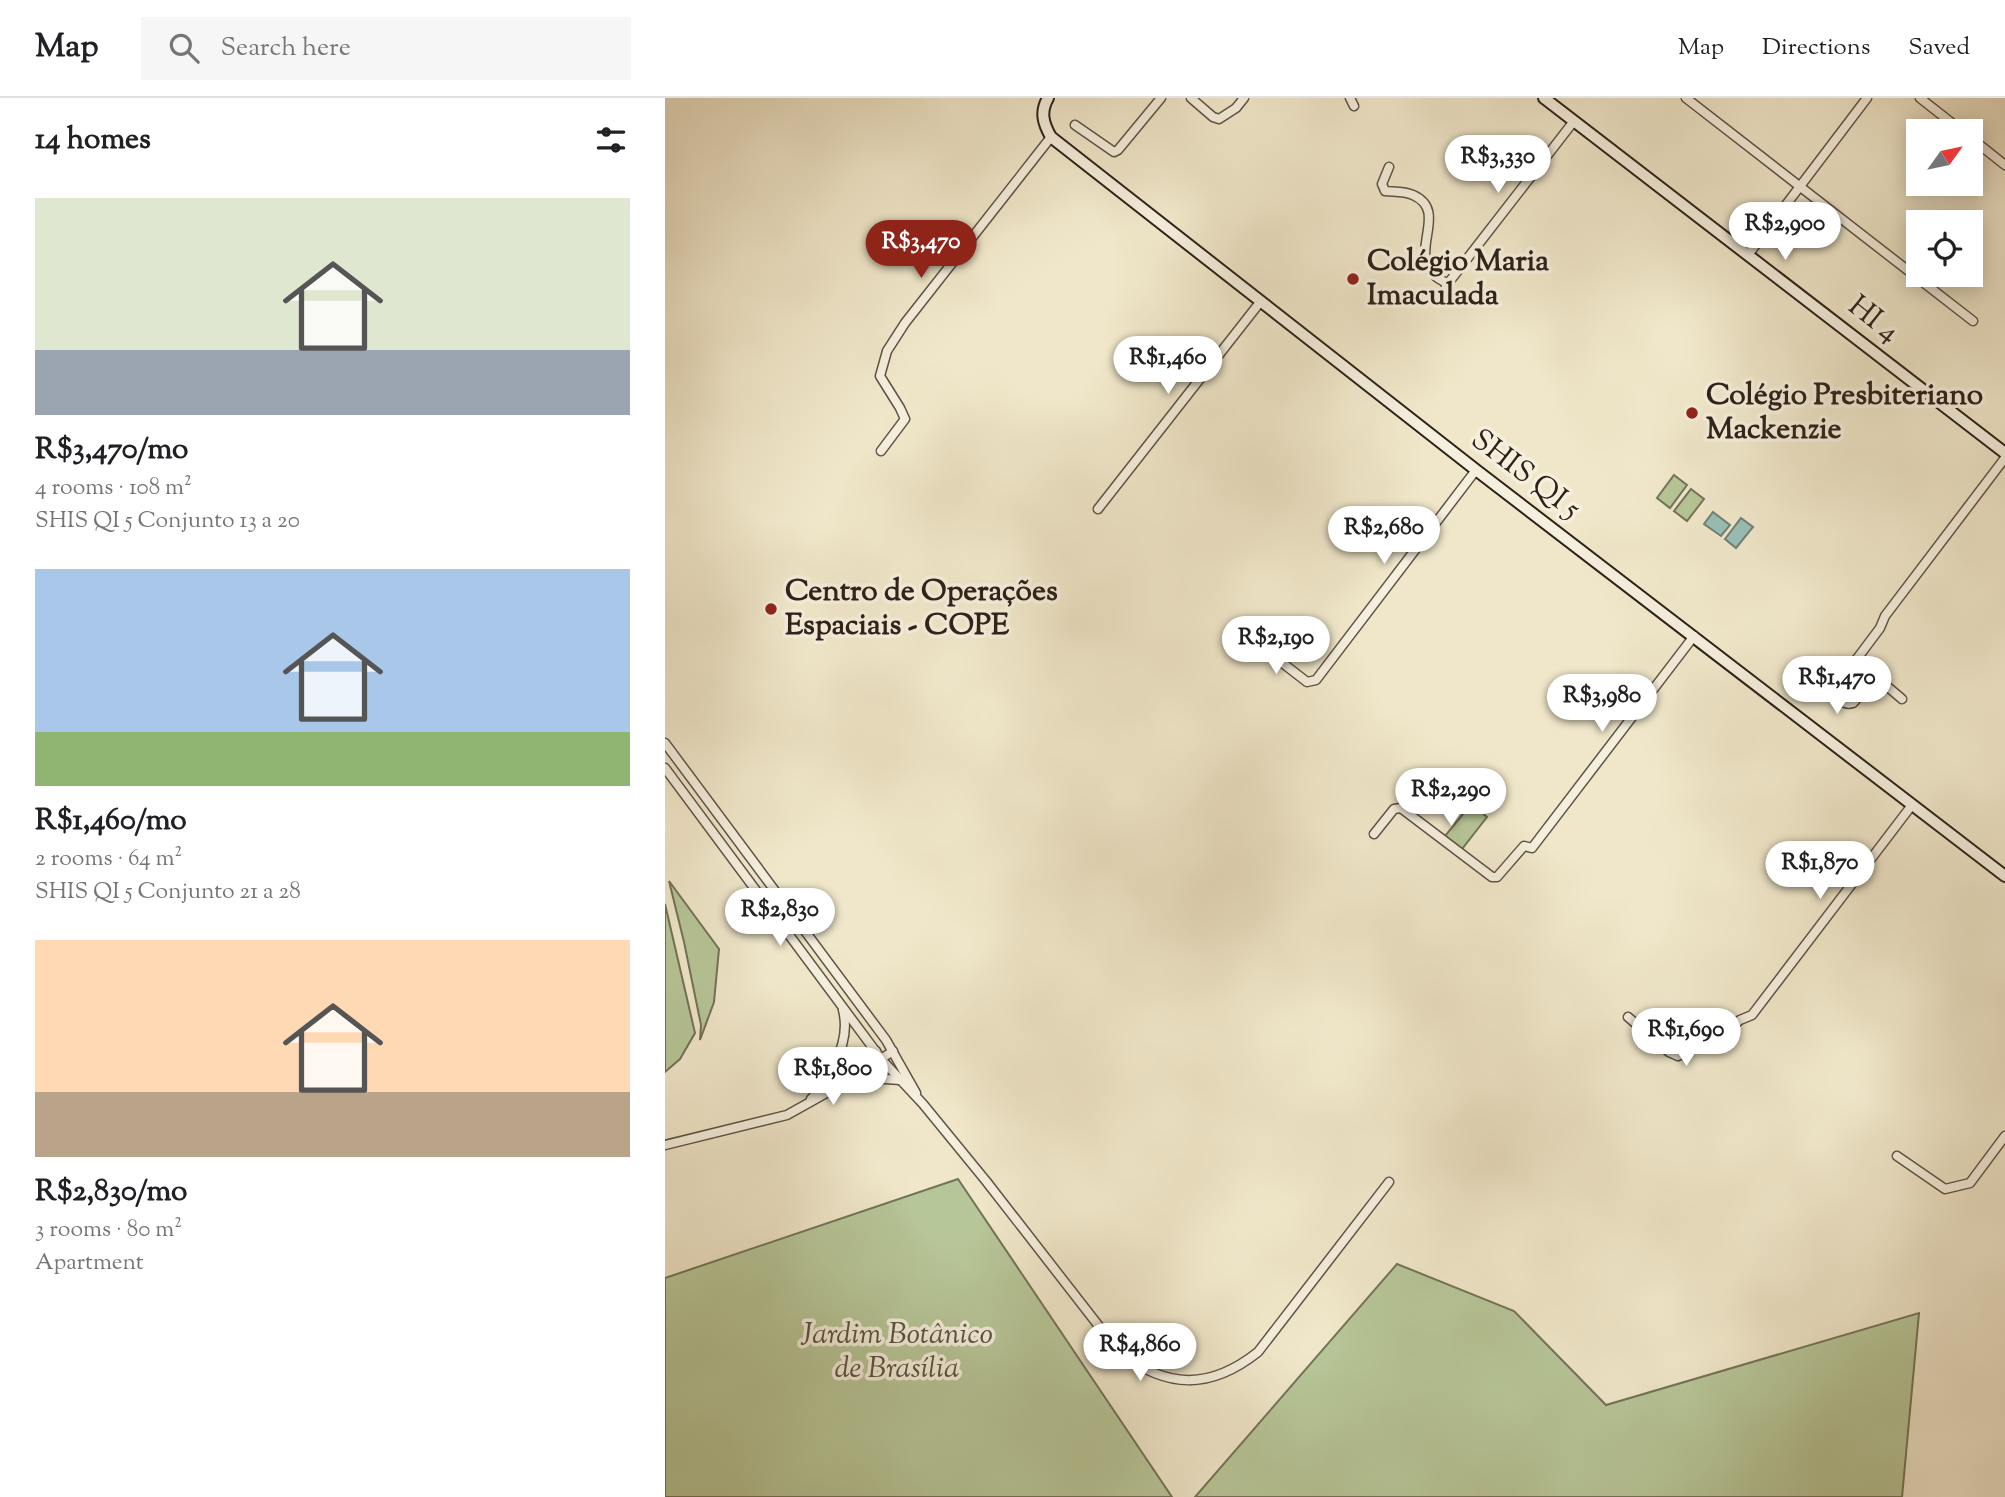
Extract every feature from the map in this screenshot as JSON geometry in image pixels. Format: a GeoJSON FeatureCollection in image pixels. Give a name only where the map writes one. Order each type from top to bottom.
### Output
{"type":"FeatureCollection","features":[{"type":"Feature","properties":{"kind":"street"},"geometry":{"type":"LineString","coordinates":[[881,451],[905,419],[880,376],[887,351],[900,329],[1051,137],[1042,119],[1048,98]]}},
{"type":"Feature","properties":{"kind":"street"},"geometry":{"type":"LineString","coordinates":[[1075,125],[1114,152],[1161,98]]}},
{"type":"Feature","properties":{"kind":"street"},"geometry":{"type":"LineString","coordinates":[[1191,98],[1219,119],[1236,108],[1244,98]]}},
{"type":"Feature","properties":{"kind":"street","name":"HI 4"},"geometry":{"type":"LineString","coordinates":[[1544,98],[2005,455]]}},
{"type":"Feature","properties":{"kind":"street"},"geometry":{"type":"LineString","coordinates":[[1686,98],[1973,321]]}},
{"type":"Feature","properties":{"kind":"street"},"geometry":{"type":"LineString","coordinates":[[1748,255],[1867,98]]}},
{"type":"Feature","properties":{"kind":"street"},"geometry":{"type":"LineString","coordinates":[[1920,98],[1947,119]]}},
{"type":"Feature","properties":{"kind":"street"},"geometry":{"type":"LineString","coordinates":[[1389,167],[1383,184],[1385,191],[1405,192],[1415,196],[1428,210],[1430,217],[1424,259],[1433,275],[1446,284],[1574,121]]}},
{"type":"Feature","properties":{"kind":"street","name":"SHIS QI 5"},"geometry":{"type":"LineString","coordinates":[[1051,137],[1476,470],[2005,876]]}},
{"type":"Feature","properties":{"kind":"street"},"geometry":{"type":"LineString","coordinates":[[1983,147],[2005,164]]}},
{"type":"Feature","properties":{"kind":"street"},"geometry":{"type":"LineString","coordinates":[[1098,509],[1261,301]]}},
{"type":"Feature","properties":{"kind":"street"},"geometry":{"type":"LineString","coordinates":[[1842,674],[1880,628],[2005,455]]}},
{"type":"Feature","properties":{"kind":"street"},"geometry":{"type":"LineString","coordinates":[[1245,634],[1307,682],[1316,680],[1476,470]]}},
{"type":"Feature","properties":{"kind":"street"},"geometry":{"type":"LineString","coordinates":[[1374,834],[1394,808],[1401,808],[1492,877],[1497,877],[1524,846],[1532,848],[1694,636]]}},
{"type":"Feature","properties":{"kind":"street"},"geometry":{"type":"LineString","coordinates":[[1856,660],[1902,699]]}},
{"type":"Feature","properties":{"kind":"street"},"geometry":{"type":"LineString","coordinates":[[665,743],[893,1051],[923,1104]]}},
{"type":"Feature","properties":{"kind":"street"},"geometry":{"type":"LineString","coordinates":[[665,768],[882,1060],[923,1104],[986,1181],[1119,1352],[1139,1368],[1190,1381],[1212,1378],[1238,1368],[1258,1352],[1389,1182]]}},
{"type":"Feature","properties":{"kind":"street"},"geometry":{"type":"LineString","coordinates":[[1628,1017],[1669,1052],[1678,1055],[1723,1034],[1740,1020],[1752,1015],[1912,805]]}},
{"type":"Feature","properties":{"kind":"street"},"geometry":{"type":"LineString","coordinates":[[824,1085],[845,1040],[843,1007]]}},
{"type":"Feature","properties":{"kind":"street"},"geometry":{"type":"LineString","coordinates":[[805,1106],[824,1085],[876,1051]]}},
{"type":"Feature","properties":{"kind":"street"},"geometry":{"type":"LineString","coordinates":[[665,1145],[787,1115],[846,1082],[893,1051]]}},
{"type":"Feature","properties":{"kind":"street"},"geometry":{"type":"LineString","coordinates":[[846,1082],[871,1078],[900,1080]]}},
{"type":"Feature","properties":{"kind":"street"},"geometry":{"type":"LineString","coordinates":[[1897,1156],[1945,1189],[1970,1183],[2005,1136]]}},
{"type":"Feature","properties":{"kind":"green space"},"geometry":{"type":"Polygon","coordinates":[[[1674,475],[1687,485],[1670,508],[1657,498],[1674,475]]]}},
{"type":"Feature","properties":{"kind":"green space"},"geometry":{"type":"Polygon","coordinates":[[[1691,489],[1704,499],[1687,521],[1674,511],[1691,489]]]}},
{"type":"Feature","properties":{"kind":"green space"},"geometry":{"type":"Polygon","coordinates":[[[1471,804],[1487,817],[1462,849],[1445,836],[1471,804]]]}},
{"type":"Feature","properties":{"kind":"green space"},"geometry":{"type":"Polygon","coordinates":[[[669,881],[719,949],[714,1002],[700,1040],[701,1025],[669,881]]]}},
{"type":"Feature","properties":{"kind":"green space"},"geometry":{"type":"Polygon","coordinates":[[[665,904],[695,1033],[680,1059],[665,1072],[665,904]]]}},
{"type":"Feature","properties":{"kind":"green space","name":"Jardim Botânico de Brasília"},"geometry":{"type":"Polygon","coordinates":[[[958,1179],[1172,1497],[665,1497],[665,1278],[958,1179]]]}},
{"type":"Feature","properties":{"kind":"green space"},"geometry":{"type":"Polygon","coordinates":[[[1397,1264],[1514,1311],[1606,1405],[1919,1313],[1902,1497],[1195,1497],[1397,1264]]]}},
{"type":"Feature","properties":{"kind":"water"},"geometry":{"type":"Polygon","coordinates":[[[1713,512],[1730,525],[1721,536],[1704,524],[1713,512]]]}},
{"type":"Feature","properties":{"kind":"water"},"geometry":{"type":"Polygon","coordinates":[[[1741,518],[1753,527],[1736,548],[1725,539],[1741,518]]]}},
{"type":"Feature","properties":{"kind":"place","name":"Colégio Maria Imaculada"},"geometry":{"type":"Point","coordinates":[1353,279]}},
{"type":"Feature","properties":{"kind":"place","name":"Colégio Presbiteriano Mackenzie"},"geometry":{"type":"Point","coordinates":[1692,413]}},
{"type":"Feature","properties":{"kind":"place","name":"Centro de Operações Espaciais - COPE"},"geometry":{"type":"Point","coordinates":[771,609]}}]}
